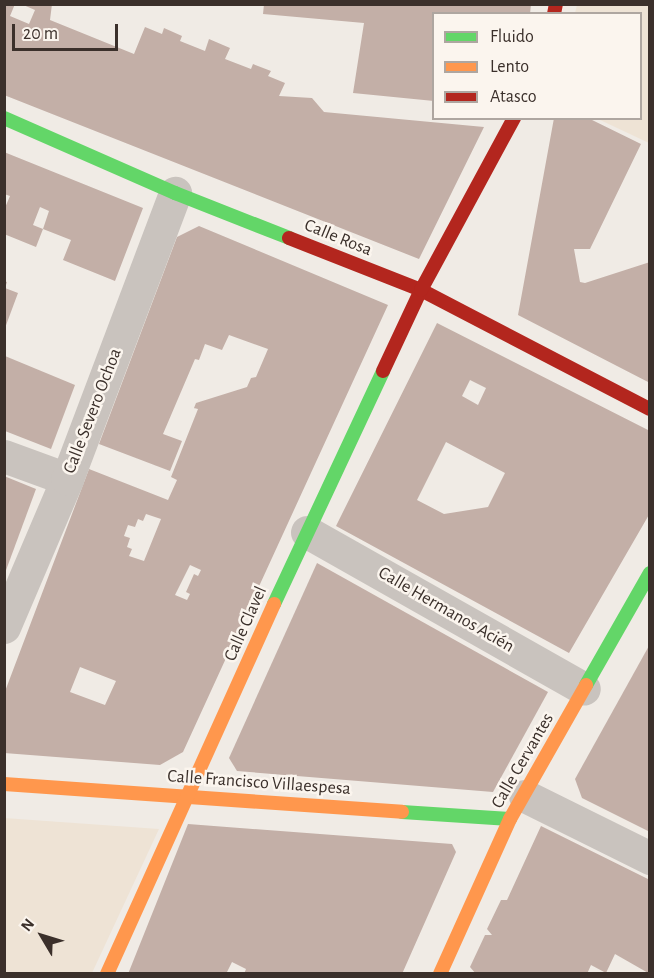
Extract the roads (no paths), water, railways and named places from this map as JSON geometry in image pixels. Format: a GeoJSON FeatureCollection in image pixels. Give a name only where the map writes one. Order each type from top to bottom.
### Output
{"type":"FeatureCollection","features":[{"type":"Feature","properties":{"kind":"street","name":"Calle Rosa"},"geometry":{"type":"LineString","coordinates":[[4,118],[175,193],[421,290],[650,409]]}},
{"type":"Feature","properties":{"kind":"street","name":"Calle Clavel"},"geometry":{"type":"LineString","coordinates":[[107,974],[307,532],[421,290],[513,120]]}},
{"type":"Feature","properties":{"kind":"street","name":"Calle Severo Ochoa"},"geometry":{"type":"LineString","coordinates":[[4,627],[67,479],[175,193]]}},
{"type":"Feature","properties":{"kind":"street"},"geometry":{"type":"LineString","coordinates":[[4,456],[67,479]]}},
{"type":"Feature","properties":{"kind":"street","name":"Calle Hermanos Acién"},"geometry":{"type":"LineString","coordinates":[[307,532],[584,689]]}},
{"type":"Feature","properties":{"kind":"street","name":"Calle Cervantes"},"geometry":{"type":"LineString","coordinates":[[440,974],[518,808],[650,573]]}},
{"type":"Feature","properties":{"kind":"street","name":"Calle Francisco Villaespesa"},"geometry":{"type":"LineString","coordinates":[[4,784],[187,796],[518,808]]}},
{"type":"Feature","properties":{"kind":"street"},"geometry":{"type":"LineString","coordinates":[[518,808],[650,858]]}}]}
